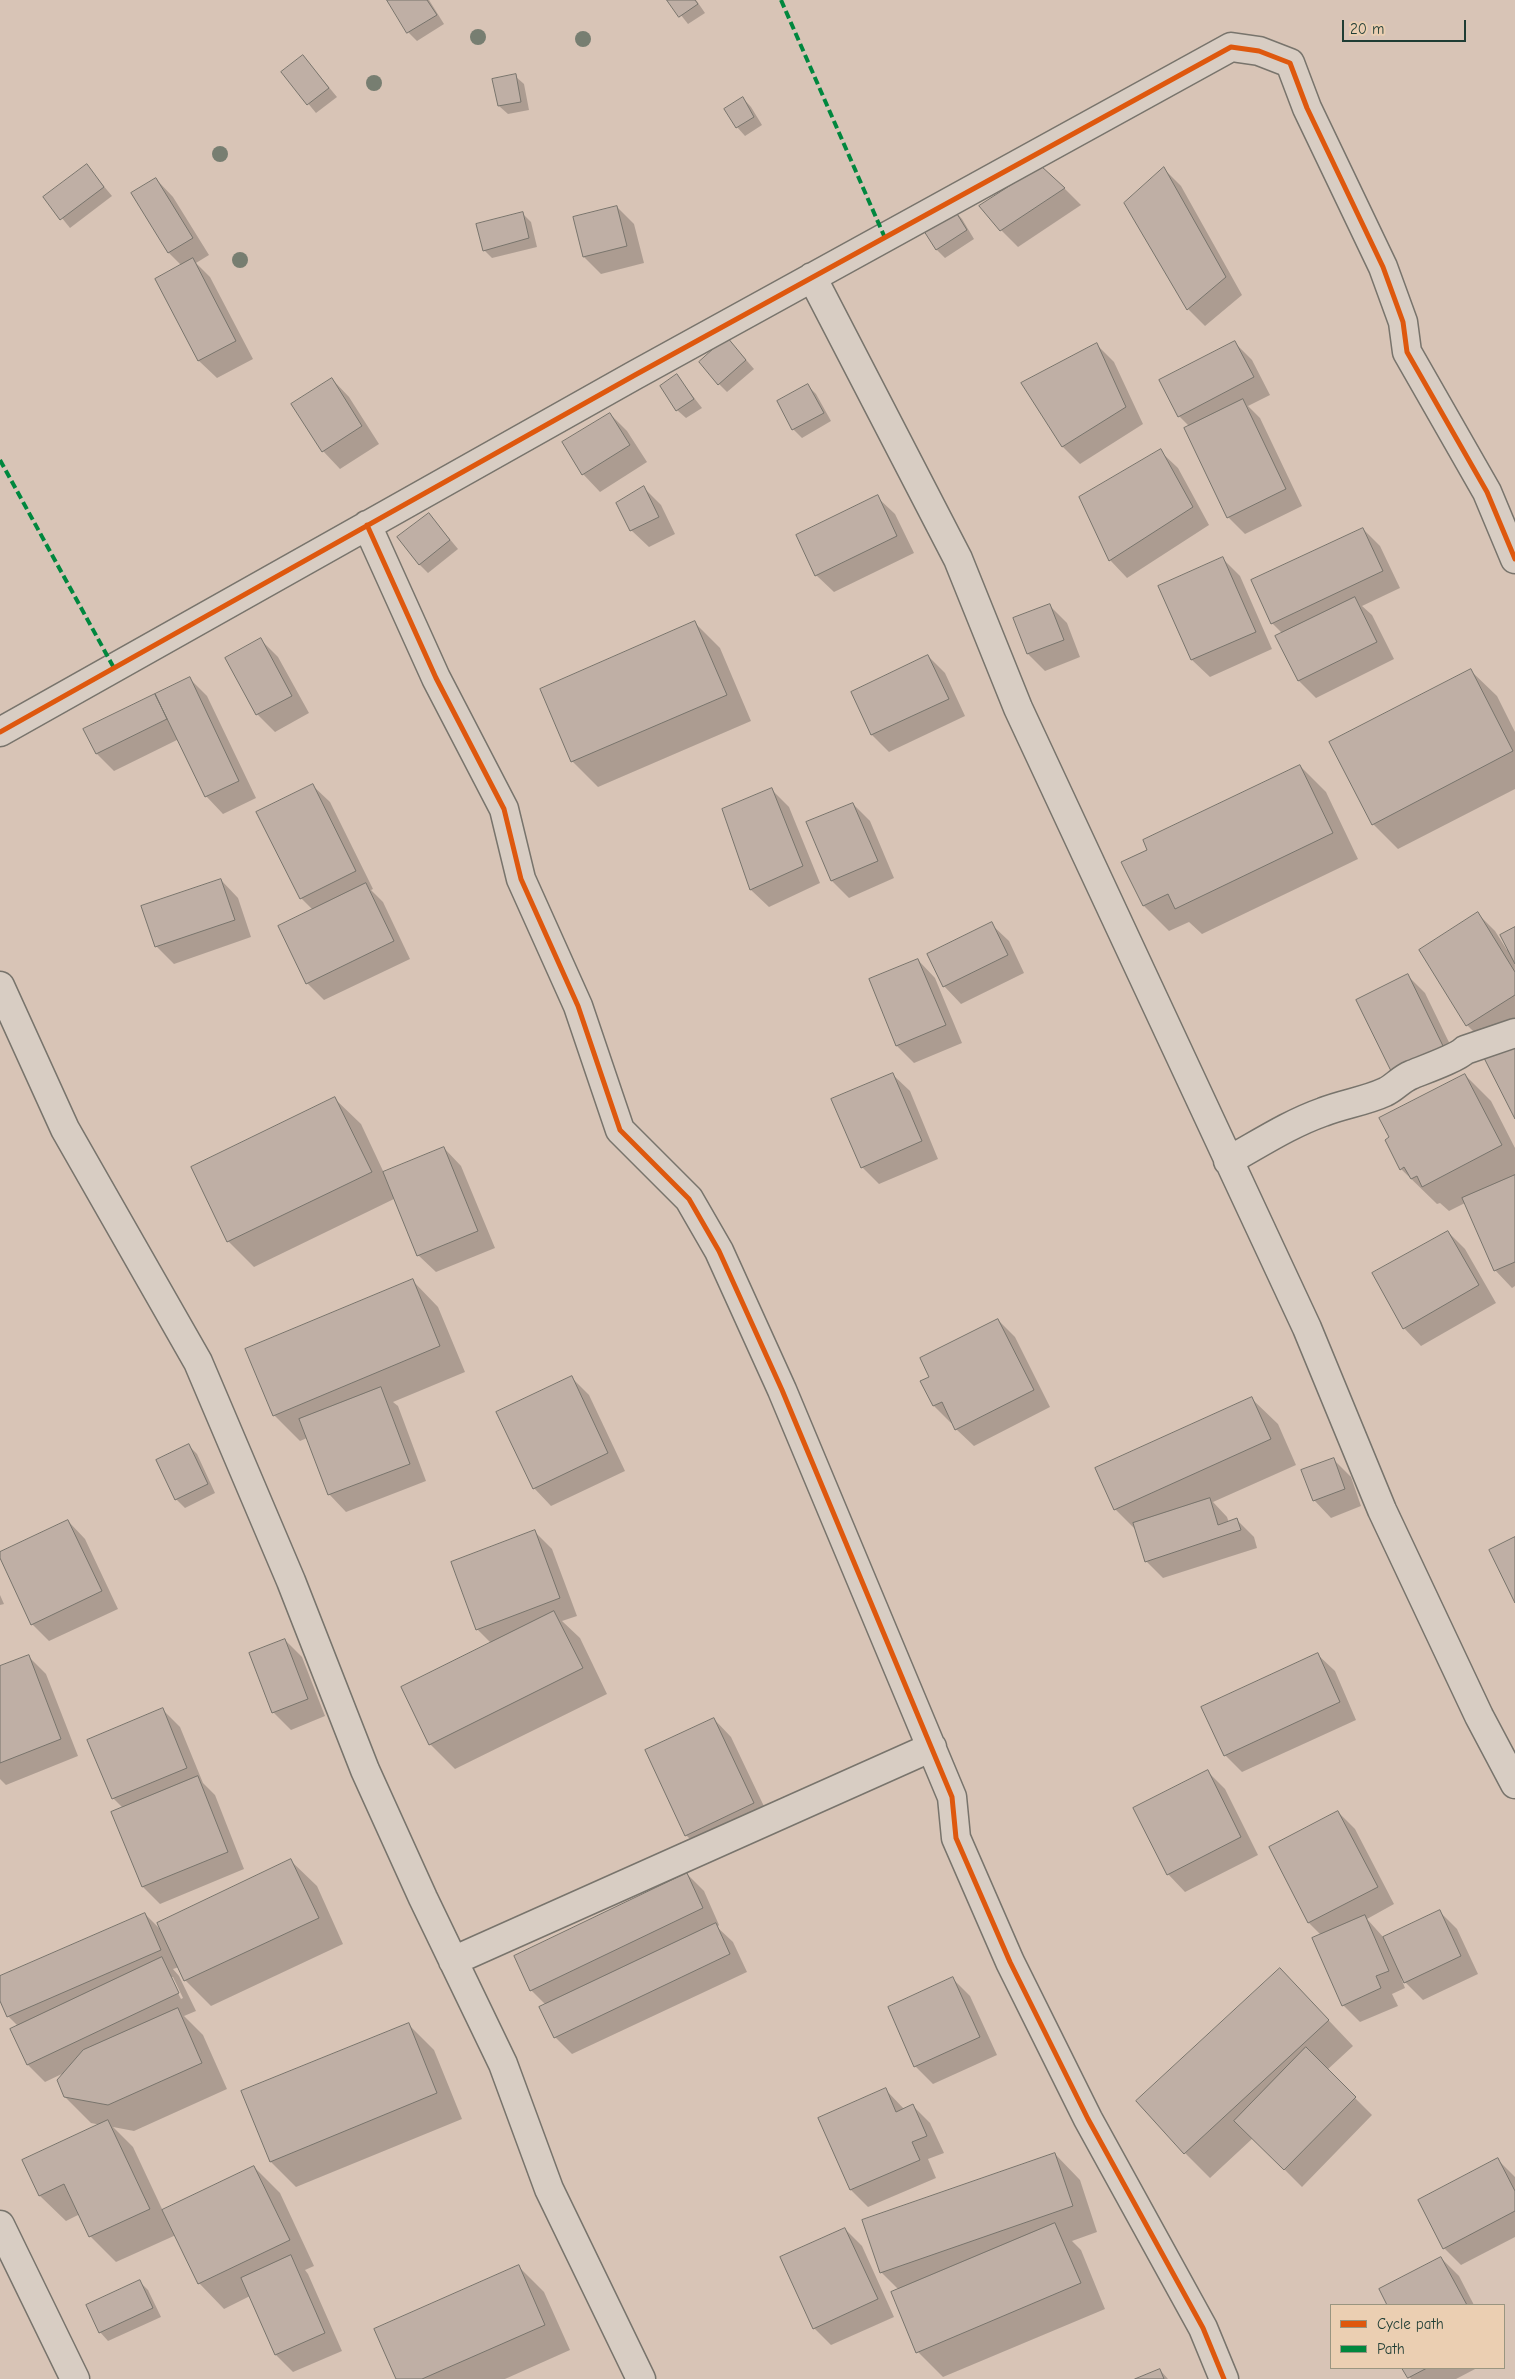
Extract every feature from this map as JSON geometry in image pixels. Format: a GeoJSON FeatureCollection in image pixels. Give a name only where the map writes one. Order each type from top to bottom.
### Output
{"type":"FeatureCollection","features":[{"type":"Feature","properties":{"kind":"street"},"geometry":{"type":"LineString","coordinates":[[0,732],[812,277],[1231,47],[1259,51],[1290,63],[1307,108],[1383,266],[1403,322],[1407,352],[1487,492],[1515,559]]}},
{"type":"Feature","properties":{"kind":"street"},"geometry":{"type":"LineString","coordinates":[[812,277],[958,559],[1018,708],[1122,927],[1228,1161],[1307,1328],[1382,1510],[1479,1716],[1515,1784]]}},
{"type":"Feature","properties":{"kind":"street"},"geometry":{"type":"LineString","coordinates":[[367,525],[436,678],[504,808],[520,879],[578,1006],[620,1130],[689,1199],[719,1251],[782,1390],[932,1748],[952,1797],[956,1838],[1010,1962],[1088,2119],[1203,2328],[1224,2379]]}},
{"type":"Feature","properties":{"kind":"street"},"geometry":{"type":"LineString","coordinates":[[0,986],[65,1129],[198,1362],[291,1581],[365,1770],[503,2064],[549,2189],[641,2379]]}},
{"type":"Feature","properties":{"kind":"street"},"geometry":{"type":"LineString","coordinates":[[1228,1161],[1290,1126],[1322,1112],[1385,1092],[1408,1076],[1425,1070],[1448,1058],[1460,1056],[1465,1050],[1515,1033]]}},
{"type":"Feature","properties":{"kind":"street"},"geometry":{"type":"LineString","coordinates":[[453,1961],[932,1748]]}},
{"type":"Feature","properties":{"kind":"street"},"geometry":{"type":"LineString","coordinates":[[0,2224],[6,2254],[75,2379]]}},
{"type":"Feature","properties":{"kind":"building"},"geometry":{"type":"Polygon","coordinates":[[[387,0],[427,0],[437,15],[407,33],[387,0]]]}},
{"type":"Feature","properties":{"kind":"building"},"geometry":{"type":"Polygon","coordinates":[[[667,0],[695,0],[698,4],[679,17],[667,0]]]}},
{"type":"Feature","properties":{"kind":"building"},"geometry":{"type":"Polygon","coordinates":[[[303,55],[329,88],[307,105],[281,72],[303,55]]]}},
{"type":"Feature","properties":{"kind":"building"},"geometry":{"type":"Polygon","coordinates":[[[516,74],[521,102],[498,106],[492,79],[516,74]]]}},
{"type":"Feature","properties":{"kind":"building"},"geometry":{"type":"Polygon","coordinates":[[[743,97],[754,117],[736,128],[724,109],[743,97]]]}},
{"type":"Feature","properties":{"kind":"building"},"geometry":{"type":"Polygon","coordinates":[[[87,164],[104,187],[60,220],[43,197],[87,164]]]}},
{"type":"Feature","properties":{"kind":"building"},"geometry":{"type":"Polygon","coordinates":[[[1041,166],[1065,188],[1000,231],[979,206],[1041,166]]]}},
{"type":"Feature","properties":{"kind":"building"},"geometry":{"type":"Polygon","coordinates":[[[1164,167],[1226,277],[1187,310],[1124,203],[1164,167]]]}},
{"type":"Feature","properties":{"kind":"building"},"geometry":{"type":"Polygon","coordinates":[[[156,178],[193,238],[168,253],[131,193],[156,178]]]}},
{"type":"Feature","properties":{"kind":"building"},"geometry":{"type":"Polygon","coordinates":[[[617,206],[627,246],[583,257],[573,217],[617,206]]]}},
{"type":"Feature","properties":{"kind":"building"},"geometry":{"type":"Polygon","coordinates":[[[954,209],[967,230],[936,250],[922,228],[954,209]]]}},
{"type":"Feature","properties":{"kind":"building"},"geometry":{"type":"Polygon","coordinates":[[[523,212],[529,238],[483,251],[476,224],[523,212]]]}},
{"type":"Feature","properties":{"kind":"building"},"geometry":{"type":"Polygon","coordinates":[[[193,258],[236,341],[198,361],[155,279],[193,258]]]}},
{"type":"Feature","properties":{"kind":"building"},"geometry":{"type":"Polygon","coordinates":[[[727,337],[746,360],[718,385],[699,362],[727,337]]]}},
{"type":"Feature","properties":{"kind":"building"},"geometry":{"type":"Polygon","coordinates":[[[1235,341],[1254,377],[1178,417],[1159,380],[1235,341]]]}},
{"type":"Feature","properties":{"kind":"building"},"geometry":{"type":"Polygon","coordinates":[[[1097,343],[1126,407],[1062,447],[1021,383],[1097,343]]]}},
{"type":"Feature","properties":{"kind":"building"},"geometry":{"type":"Polygon","coordinates":[[[677,374],[694,399],[676,411],[660,386],[677,374]]]}},
{"type":"Feature","properties":{"kind":"building"},"geometry":{"type":"Polygon","coordinates":[[[332,378],[362,426],[322,452],[291,404],[332,378]]]}},
{"type":"Feature","properties":{"kind":"building"},"geometry":{"type":"Polygon","coordinates":[[[808,384],[824,413],[792,430],[777,401],[808,384]]]}},
{"type":"Feature","properties":{"kind":"building"},"geometry":{"type":"Polygon","coordinates":[[[1243,399],[1286,489],[1227,518],[1184,428],[1243,399]]]}},
{"type":"Feature","properties":{"kind":"building"},"geometry":{"type":"Polygon","coordinates":[[[610,413],[630,445],[582,475],[562,442],[610,413]]]}},
{"type":"Feature","properties":{"kind":"building"},"geometry":{"type":"Polygon","coordinates":[[[1161,449],[1193,507],[1109,561],[1079,497],[1161,449]]]}},
{"type":"Feature","properties":{"kind":"building"},"geometry":{"type":"Polygon","coordinates":[[[644,486],[659,517],[630,531],[616,503],[644,486]]]}},
{"type":"Feature","properties":{"kind":"building"},"geometry":{"type":"Polygon","coordinates":[[[878,495],[897,536],[815,576],[796,535],[878,495]]]}},
{"type":"Feature","properties":{"kind":"building"},"geometry":{"type":"Polygon","coordinates":[[[429,513],[450,540],[419,565],[397,537],[429,513]]]}},
{"type":"Feature","properties":{"kind":"building"},"geometry":{"type":"Polygon","coordinates":[[[1363,528],[1383,571],[1271,624],[1251,580],[1363,528]]]}},
{"type":"Feature","properties":{"kind":"building"},"geometry":{"type":"Polygon","coordinates":[[[1223,557],[1256,632],[1191,660],[1158,586],[1223,557]]]}},
{"type":"Feature","properties":{"kind":"building"},"geometry":{"type":"Polygon","coordinates":[[[1355,597],[1377,642],[1298,681],[1275,636],[1355,597]]]}},
{"type":"Feature","properties":{"kind":"building"},"geometry":{"type":"Polygon","coordinates":[[[1050,604],[1064,640],[1027,654],[1013,618],[1050,604]]]}},
{"type":"Feature","properties":{"kind":"building"},"geometry":{"type":"Polygon","coordinates":[[[695,621],[727,695],[571,762],[540,689],[695,621]]]}},
{"type":"Feature","properties":{"kind":"building"},"geometry":{"type":"Polygon","coordinates":[[[261,638],[292,696],[256,715],[225,658],[261,638]]]}},
{"type":"Feature","properties":{"kind":"building"},"geometry":{"type":"Polygon","coordinates":[[[928,655],[949,699],[871,735],[851,692],[928,655]]]}},
{"type":"Feature","properties":{"kind":"building"},"geometry":{"type":"Polygon","coordinates":[[[1471,669],[1513,751],[1372,825],[1329,742],[1471,669]]]}},
{"type":"Feature","properties":{"kind":"building"},"geometry":{"type":"Polygon","coordinates":[[[190,677],[239,781],[205,797],[155,694],[190,677]]]}},
{"type":"Feature","properties":{"kind":"building"},"geometry":{"type":"Polygon","coordinates":[[[155,694],[167,719],[96,754],[83,729],[155,694]]]}},
{"type":"Feature","properties":{"kind":"building"},"geometry":{"type":"Polygon","coordinates":[[[1300,765],[1333,833],[1175,909],[1168,894],[1143,906],[1121,862],[1147,850],[1143,840],[1300,765]]]}},
{"type":"Feature","properties":{"kind":"building"},"geometry":{"type":"Polygon","coordinates":[[[313,784],[356,871],[300,899],[256,812],[313,784]]]}},
{"type":"Feature","properties":{"kind":"building"},"geometry":{"type":"Polygon","coordinates":[[[772,788],[803,866],[750,890],[722,809],[772,788]]]}},
{"type":"Feature","properties":{"kind":"building"},"geometry":{"type":"Polygon","coordinates":[[[853,803],[878,861],[831,881],[806,822],[853,803]]]}},
{"type":"Feature","properties":{"kind":"building"},"geometry":{"type":"Polygon","coordinates":[[[221,879],[235,920],[155,947],[141,906],[221,879]]]}},
{"type":"Feature","properties":{"kind":"building"},"geometry":{"type":"Polygon","coordinates":[[[366,883],[394,941],[306,984],[278,926],[366,883]]]}},
{"type":"Feature","properties":{"kind":"building"},"geometry":{"type":"Polygon","coordinates":[[[1478,912],[1515,972],[1515,995],[1466,1026],[1419,950],[1478,912]]]}},
{"type":"Feature","properties":{"kind":"building"},"geometry":{"type":"Polygon","coordinates":[[[992,922],[1008,955],[943,987],[927,954],[992,922]]]}},
{"type":"Feature","properties":{"kind":"building"},"geometry":{"type":"Polygon","coordinates":[[[1515,927],[1515,964],[1500,935],[1515,927]]]}},
{"type":"Feature","properties":{"kind":"building"},"geometry":{"type":"Polygon","coordinates":[[[918,959],[946,1025],[896,1046],[869,979],[918,959]]]}},
{"type":"Feature","properties":{"kind":"building"},"geometry":{"type":"Polygon","coordinates":[[[1408,974],[1445,1050],[1393,1075],[1356,1000],[1408,974]]]}},
{"type":"Feature","properties":{"kind":"building"},"geometry":{"type":"Polygon","coordinates":[[[1515,1034],[1515,1119],[1481,1052],[1515,1034]]]}},
{"type":"Feature","properties":{"kind":"building"},"geometry":{"type":"Polygon","coordinates":[[[893,1073],[922,1141],[861,1168],[831,1099],[893,1073]]]}},
{"type":"Feature","properties":{"kind":"building"},"geometry":{"type":"Polygon","coordinates":[[[1465,1074],[1502,1145],[1422,1187],[1417,1176],[1411,1179],[1404,1167],[1400,1170],[1385,1140],[1389,1137],[1379,1118],[1465,1074]]]}},
{"type":"Feature","properties":{"kind":"building"},"geometry":{"type":"Polygon","coordinates":[[[335,1097],[372,1172],[227,1242],[191,1167],[335,1097]]]}},
{"type":"Feature","properties":{"kind":"building"},"geometry":{"type":"Polygon","coordinates":[[[444,1147],[478,1231],[417,1256],[383,1172],[444,1147]]]}},
{"type":"Feature","properties":{"kind":"building"},"geometry":{"type":"Polygon","coordinates":[[[1515,1175],[1515,1262],[1494,1271],[1462,1198],[1515,1175]]]}},
{"type":"Feature","properties":{"kind":"building"},"geometry":{"type":"Polygon","coordinates":[[[1448,1231],[1479,1285],[1403,1329],[1372,1273],[1448,1231]]]}},
{"type":"Feature","properties":{"kind":"building"},"geometry":{"type":"Polygon","coordinates":[[[413,1279],[440,1346],[273,1416],[245,1349],[413,1279]]]}},
{"type":"Feature","properties":{"kind":"building"},"geometry":{"type":"Polygon","coordinates":[[[998,1319],[1034,1390],[955,1430],[942,1402],[933,1406],[920,1381],[929,1377],[920,1358],[998,1319]]]}},
{"type":"Feature","properties":{"kind":"building"},"geometry":{"type":"Polygon","coordinates":[[[572,1376],[608,1453],[533,1489],[496,1412],[572,1376]]]}},
{"type":"Feature","properties":{"kind":"building"},"geometry":{"type":"Polygon","coordinates":[[[381,1387],[410,1464],[328,1495],[299,1419],[381,1387]]]}},
{"type":"Feature","properties":{"kind":"building"},"geometry":{"type":"Polygon","coordinates":[[[1252,1397],[1271,1439],[1114,1510],[1095,1468],[1252,1397]]]}},
{"type":"Feature","properties":{"kind":"building"},"geometry":{"type":"Polygon","coordinates":[[[189,1444],[208,1484],[175,1500],[156,1460],[189,1444]]]}},
{"type":"Feature","properties":{"kind":"building"},"geometry":{"type":"Polygon","coordinates":[[[1334,1458],[1345,1489],[1313,1501],[1301,1470],[1334,1458]]]}},
{"type":"Feature","properties":{"kind":"building"},"geometry":{"type":"Polygon","coordinates":[[[1210,1498],[1218,1525],[1237,1518],[1241,1530],[1145,1562],[1133,1523],[1210,1498]]]}},
{"type":"Feature","properties":{"kind":"building"},"geometry":{"type":"Polygon","coordinates":[[[68,1520],[102,1591],[31,1625],[0,1558],[0,1552],[68,1520]]]}},
{"type":"Feature","properties":{"kind":"building"},"geometry":{"type":"Polygon","coordinates":[[[535,1530],[560,1598],[476,1630],[451,1562],[535,1530]]]}},
{"type":"Feature","properties":{"kind":"building"},"geometry":{"type":"Polygon","coordinates":[[[1515,1537],[1515,1603],[1489,1550],[1515,1537]]]}},
{"type":"Feature","properties":{"kind":"building"},"geometry":{"type":"Polygon","coordinates":[[[554,1611],[583,1668],[429,1745],[401,1687],[554,1611]]]}},
{"type":"Feature","properties":{"kind":"building"},"geometry":{"type":"Polygon","coordinates":[[[285,1639],[308,1699],[272,1713],[249,1653],[285,1639]]]}},
{"type":"Feature","properties":{"kind":"building"},"geometry":{"type":"Polygon","coordinates":[[[1318,1653],[1340,1702],[1224,1756],[1201,1707],[1318,1653]]]}},
{"type":"Feature","properties":{"kind":"building"},"geometry":{"type":"Polygon","coordinates":[[[29,1655],[61,1739],[0,1763],[0,1666],[29,1655]]]}},
{"type":"Feature","properties":{"kind":"building"},"geometry":{"type":"Polygon","coordinates":[[[163,1708],[187,1768],[112,1799],[87,1740],[163,1708]]]}},
{"type":"Feature","properties":{"kind":"building"},"geometry":{"type":"Polygon","coordinates":[[[714,1718],[754,1803],[685,1836],[645,1750],[714,1718]]]}},
{"type":"Feature","properties":{"kind":"building"},"geometry":{"type":"Polygon","coordinates":[[[1208,1770],[1241,1837],[1167,1875],[1133,1808],[1208,1770]]]}},
{"type":"Feature","properties":{"kind":"building"},"geometry":{"type":"Polygon","coordinates":[[[198,1776],[228,1852],[142,1887],[111,1812],[198,1776]]]}},
{"type":"Feature","properties":{"kind":"building"},"geometry":{"type":"Polygon","coordinates":[[[1338,1811],[1378,1887],[1308,1923],[1269,1847],[1338,1811]]]}},
{"type":"Feature","properties":{"kind":"building"},"geometry":{"type":"Polygon","coordinates":[[[291,1859],[319,1918],[184,1981],[157,1923],[291,1859]]]}},
{"type":"Feature","properties":{"kind":"building"},"geometry":{"type":"Polygon","coordinates":[[[687,1873],[703,1908],[530,1991],[514,1956],[687,1873]]]}},
{"type":"Feature","properties":{"kind":"building"},"geometry":{"type":"Polygon","coordinates":[[[1440,1910],[1461,1956],[1404,1983],[1383,1937],[1440,1910]]]}},
{"type":"Feature","properties":{"kind":"building"},"geometry":{"type":"Polygon","coordinates":[[[145,1913],[161,1950],[7,2017],[0,2001],[0,1976],[145,1913]]]}},
{"type":"Feature","properties":{"kind":"building"},"geometry":{"type":"Polygon","coordinates":[[[1365,1915],[1389,1971],[1376,1976],[1381,1988],[1342,2006],[1312,1938],[1365,1915]]]}},
{"type":"Feature","properties":{"kind":"building"},"geometry":{"type":"Polygon","coordinates":[[[716,1923],[730,1954],[554,2038],[539,2007],[716,1923]]]}},
{"type":"Feature","properties":{"kind":"building"},"geometry":{"type":"Polygon","coordinates":[[[162,1957],[179,1993],[27,2065],[10,2029],[162,1957]]]}},
{"type":"Feature","properties":{"kind":"building"},"geometry":{"type":"Polygon","coordinates":[[[1280,1968],[1329,2020],[1184,2154],[1136,2101],[1280,1968]]]}},
{"type":"Feature","properties":{"kind":"building"},"geometry":{"type":"Polygon","coordinates":[[[953,1977],[980,2037],[914,2067],[888,2007],[953,1977]]]}},
{"type":"Feature","properties":{"kind":"building"},"geometry":{"type":"Polygon","coordinates":[[[178,2008],[202,2063],[108,2105],[64,2097],[57,2080],[83,2050],[178,2008]]]}},
{"type":"Feature","properties":{"kind":"building"},"geometry":{"type":"Polygon","coordinates":[[[409,2023],[437,2093],[270,2162],[241,2091],[409,2023]]]}},
{"type":"Feature","properties":{"kind":"building"},"geometry":{"type":"Polygon","coordinates":[[[1306,2047],[1356,2097],[1284,2170],[1234,2121],[1306,2047]]]}},
{"type":"Feature","properties":{"kind":"building"},"geometry":{"type":"Polygon","coordinates":[[[886,2088],[896,2112],[913,2104],[927,2136],[912,2142],[920,2160],[850,2190],[818,2118],[886,2088]]]}},
{"type":"Feature","properties":{"kind":"building"},"geometry":{"type":"Polygon","coordinates":[[[108,2120],[150,2209],[89,2237],[64,2184],[39,2196],[22,2160],[108,2120]]]}},
{"type":"Feature","properties":{"kind":"building"},"geometry":{"type":"Polygon","coordinates":[[[1055,2153],[1073,2206],[880,2273],[862,2220],[1055,2153]]]}},
{"type":"Feature","properties":{"kind":"building"},"geometry":{"type":"Polygon","coordinates":[[[1498,2158],[1515,2191],[1515,2211],[1443,2249],[1418,2200],[1498,2158]]]}},
{"type":"Feature","properties":{"kind":"building"},"geometry":{"type":"Polygon","coordinates":[[[254,2166],[290,2240],[198,2284],[162,2210],[254,2166]]]}},
{"type":"Feature","properties":{"kind":"building"},"geometry":{"type":"Polygon","coordinates":[[[1055,2223],[1081,2283],[916,2353],[891,2292],[1055,2223]]]}},
{"type":"Feature","properties":{"kind":"building"},"geometry":{"type":"Polygon","coordinates":[[[845,2228],[878,2299],[813,2329],[780,2257],[845,2228]]]}},
{"type":"Feature","properties":{"kind":"building"},"geometry":{"type":"Polygon","coordinates":[[[291,2255],[325,2333],[275,2355],[241,2278],[291,2255]]]}},
{"type":"Feature","properties":{"kind":"building"},"geometry":{"type":"Polygon","coordinates":[[[1441,2257],[1466,2304],[1386,2304],[1379,2289],[1441,2257]]]}},
{"type":"Feature","properties":{"kind":"building"},"geometry":{"type":"Polygon","coordinates":[[[519,2265],[545,2325],[422,2379],[396,2379],[374,2329],[519,2265]]]}},
{"type":"Feature","properties":{"kind":"building"},"geometry":{"type":"Polygon","coordinates":[[[140,2280],[153,2308],[99,2333],[86,2305],[140,2280]]]}},
{"type":"Feature","properties":{"kind":"building"},"geometry":{"type":"Polygon","coordinates":[[[1160,2369],[1164,2379],[1135,2379],[1160,2369]]]}},
{"type":"Feature","properties":{"kind":"building"},"geometry":{"type":"Polygon","coordinates":[[[1403,2369],[1425,2369],[1408,2378],[1403,2369]]]}},
{"type":"Feature","properties":{"kind":"marked path"},"geometry":{"type":"LineString","coordinates":[[781,0],[885,238]]}},
{"type":"Feature","properties":{"kind":"marked path"},"geometry":{"type":"LineString","coordinates":[[0,460],[114,668]]}},
{"type":"Feature","properties":{"kind":"cycle path"},"geometry":{"type":"LineString","coordinates":[[0,732],[635,375],[1231,47],[1259,51],[1290,63],[1307,108],[1383,267],[1403,322],[1407,352],[1487,492],[1515,559]]}},
{"type":"Feature","properties":{"kind":"cycle path"},"geometry":{"type":"LineString","coordinates":[[367,525],[436,678],[504,809],[521,879],[578,1006],[620,1130],[689,1199],[719,1251],[782,1390],[952,1797],[956,1838],[1010,1962],[1088,2119],[1203,2328],[1224,2379]]}}]}
